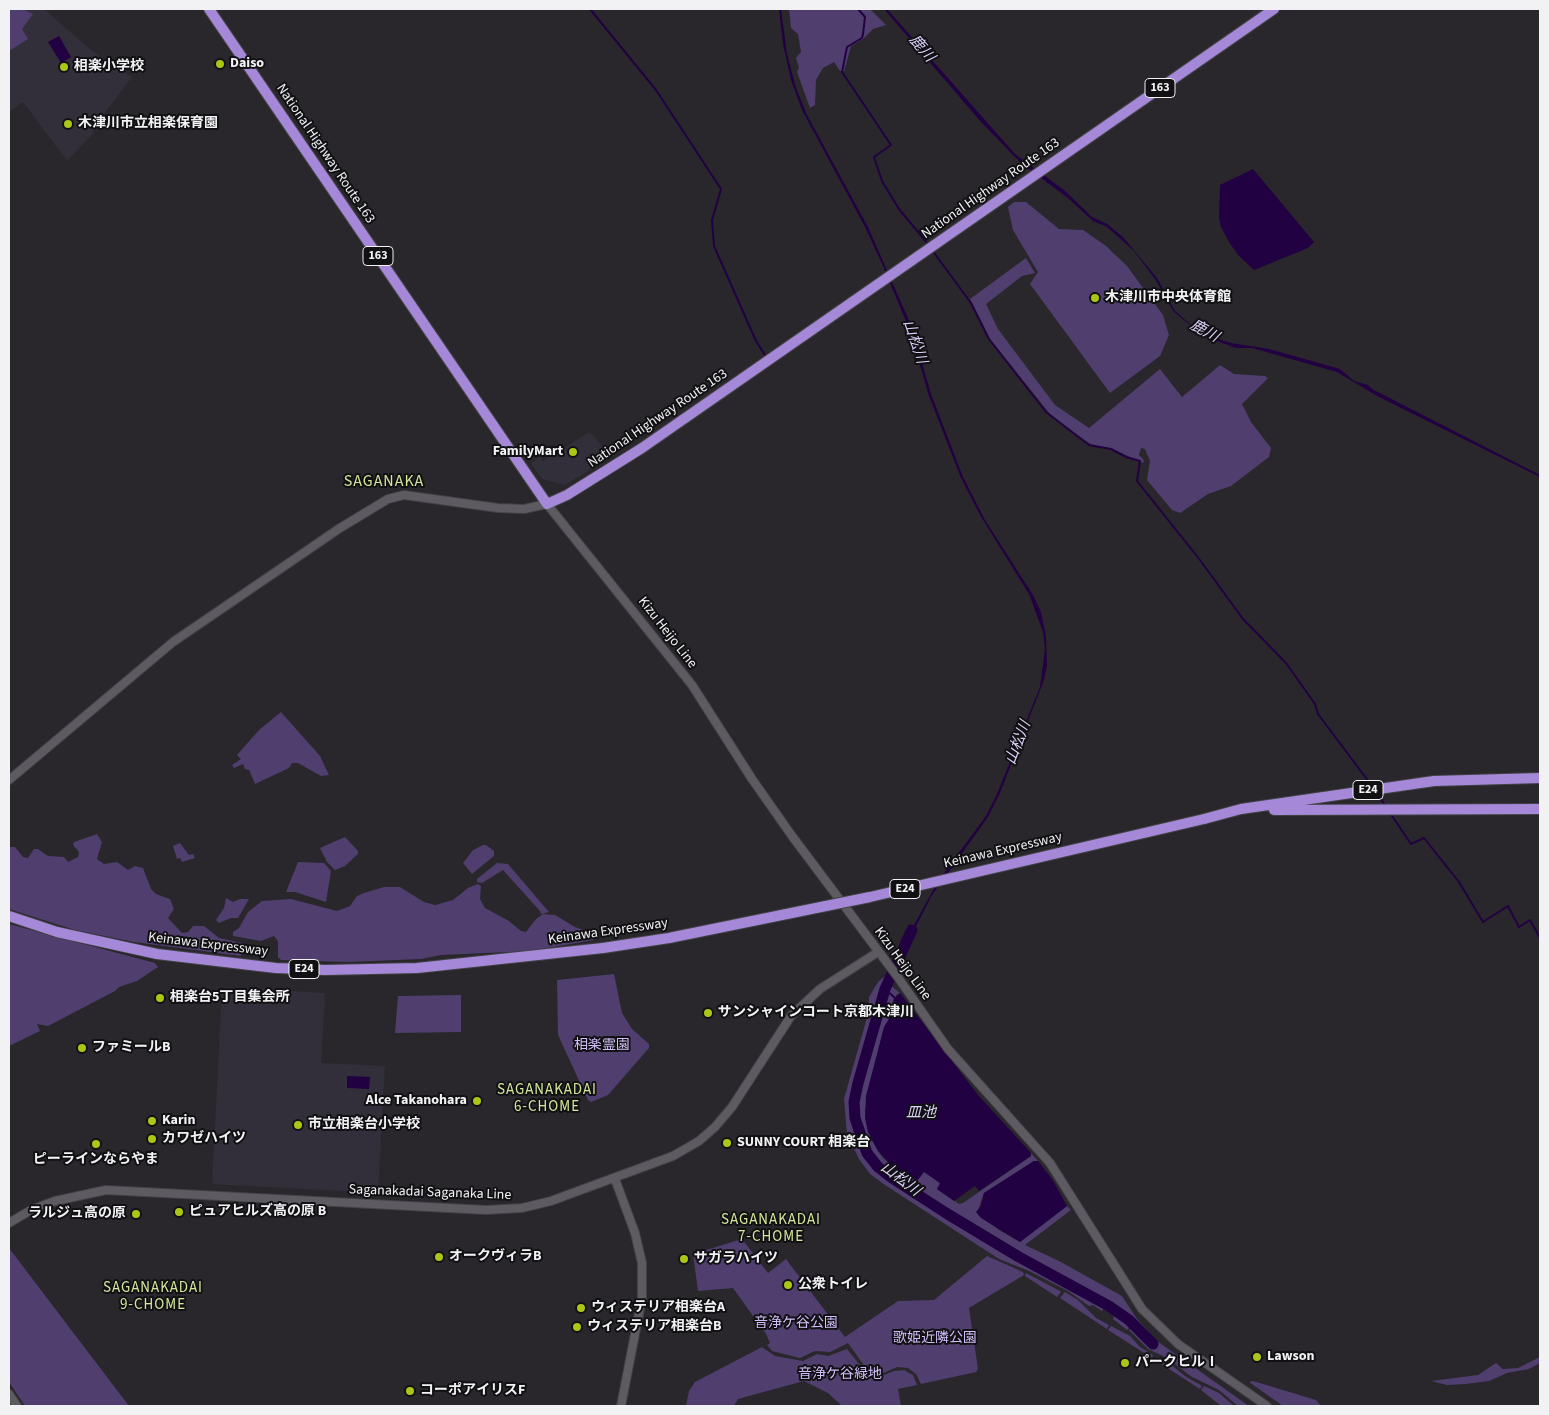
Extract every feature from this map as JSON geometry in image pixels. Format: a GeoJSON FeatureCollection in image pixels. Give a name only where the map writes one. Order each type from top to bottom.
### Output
{"type":"FeatureCollection","features":[{"type":"Feature","properties":{"kind":"highway","name":"National Highway Route 163"},"geometry":{"type":"LineString","coordinates":[[209,9],[547,504],[567,495],[642,448],[1274,9]]}},
{"type":"Feature","properties":{"kind":"highway","name":"E24"},"geometry":{"type":"LineString","coordinates":[[1204,819],[1241,809],[1434,781],[1537,778]]}},
{"type":"Feature","properties":{"kind":"highway","name":"E24"},"geometry":{"type":"LineString","coordinates":[[1204,819],[1270,810],[1537,809]]}},
{"type":"Feature","properties":{"kind":"highway","name":"Keinawa Expressway"},"geometry":{"type":"LineString","coordinates":[[9,916],[66,934],[157,954],[276,968],[325,970],[417,968],[603,948],[669,938],[870,897],[1204,819]]}},
{"type":"Feature","properties":{"kind":"main road"},"geometry":{"type":"LineString","coordinates":[[9,780],[173,642],[332,533],[388,499],[404,495],[498,508],[524,509],[547,504]]}},
{"type":"Feature","properties":{"kind":"main road","name":"Kizu Heijo Line"},"geometry":{"type":"LineString","coordinates":[[547,504],[692,685],[752,779],[958,1061],[1050,1163],[1148,1317],[1178,1344],[1267,1406]]}},
{"type":"Feature","properties":{"kind":"main road","name":"Saganakadai Saganaka Line"},"geometry":{"type":"LineString","coordinates":[[9,1223],[31,1210],[55,1201],[106,1190],[155,1191],[486,1210],[522,1208],[551,1202],[673,1156],[708,1134],[732,1108],[778,1033],[791,1016],[827,984],[878,952]]}},
{"type":"Feature","properties":{"kind":"main road"},"geometry":{"type":"LineString","coordinates":[[614,1179],[640,1253],[642,1298],[621,1406]]}},
{"type":"Feature","properties":{"kind":"main road"},"geometry":{"type":"LineString","coordinates":[[9,1394],[17,1406]]}},
{"type":"Feature","properties":{"kind":"shaded area","name":"相楽小学校"},"geometry":{"type":"Polygon","coordinates":[[[9,9],[44,9],[91,50],[132,77],[104,114],[91,136],[67,161],[23,102],[9,112],[9,9]]]}},
{"type":"Feature","properties":{"kind":"shaded area"},"geometry":{"type":"Polygon","coordinates":[[[590,432],[611,457],[565,485],[542,479],[531,463],[540,457],[543,461],[590,432]]]}},
{"type":"Feature","properties":{"kind":"shaded area","name":"市立相楽台小学校"},"geometry":{"type":"Polygon","coordinates":[[[225,987],[325,993],[321,1063],[385,1066],[378,1193],[212,1184],[222,990],[225,987]]]}},
{"type":"Feature","properties":{"kind":"green space"},"geometry":{"type":"Polygon","coordinates":[[[9,9],[22,9],[33,14],[22,29],[28,39],[9,51],[9,9]]]}},
{"type":"Feature","properties":{"kind":"green space"},"geometry":{"type":"Polygon","coordinates":[[[789,9],[870,9],[886,25],[873,29],[863,39],[851,46],[844,71],[840,71],[834,62],[823,68],[816,80],[815,105],[810,108],[797,72],[799,67],[796,58],[801,52],[798,34],[791,28],[789,9]]]}},
{"type":"Feature","properties":{"kind":"green space","name":"木津川市中央体育館"},"geometry":{"type":"Polygon","coordinates":[[[1014,202],[1026,202],[1059,229],[1083,230],[1106,246],[1127,266],[1163,315],[1169,335],[1160,356],[1110,393],[1030,284],[1038,272],[1013,230],[1008,207],[1014,202]]]}},
{"type":"Feature","properties":{"kind":"green space"},"geometry":{"type":"Polygon","coordinates":[[[1026,258],[1035,273],[1022,276],[986,304],[998,329],[1055,405],[1089,428],[1160,369],[1182,397],[1220,365],[1234,374],[1265,376],[1268,378],[1242,404],[1251,422],[1271,448],[1269,457],[1231,486],[1208,494],[1180,513],[1172,510],[1147,480],[1150,461],[1145,449],[1141,448],[1139,455],[1144,460],[1143,463],[1115,450],[1092,445],[1054,419],[989,338],[970,299],[1026,258]]]}},
{"type":"Feature","properties":{"kind":"green space"},"geometry":{"type":"Polygon","coordinates":[[[281,712],[320,756],[329,775],[321,776],[298,763],[292,763],[289,768],[255,784],[249,770],[245,769],[243,764],[234,768],[232,765],[241,759],[237,755],[259,730],[281,712]]]}},
{"type":"Feature","properties":{"kind":"green space"},"geometry":{"type":"Polygon","coordinates":[[[97,834],[102,842],[97,859],[104,864],[117,862],[128,870],[135,866],[143,868],[151,889],[156,894],[170,899],[174,909],[168,918],[182,933],[188,932],[193,926],[204,926],[219,938],[246,944],[241,956],[134,942],[75,930],[9,909],[9,847],[15,847],[23,857],[28,858],[34,849],[38,849],[48,856],[64,857],[68,862],[78,857],[79,852],[73,845],[74,842],[97,834]]]}},
{"type":"Feature","properties":{"kind":"green space"},"geometry":{"type":"Polygon","coordinates":[[[345,837],[358,851],[358,854],[345,866],[335,870],[327,862],[320,848],[345,837]]]}},
{"type":"Feature","properties":{"kind":"green space"},"geometry":{"type":"Polygon","coordinates":[[[180,843],[189,855],[193,854],[195,858],[182,862],[180,858],[177,859],[173,846],[180,843]]]}},
{"type":"Feature","properties":{"kind":"green space"},"geometry":{"type":"Polygon","coordinates":[[[483,845],[494,851],[494,856],[472,874],[463,863],[473,850],[483,845]]]}},
{"type":"Feature","properties":{"kind":"green space"},"geometry":{"type":"Polygon","coordinates":[[[298,862],[324,863],[331,871],[326,902],[295,892],[286,892],[298,862]]]}},
{"type":"Feature","properties":{"kind":"green space"},"geometry":{"type":"Polygon","coordinates":[[[497,863],[508,864],[549,912],[541,914],[503,870],[482,883],[477,882],[477,879],[497,863]]]}},
{"type":"Feature","properties":{"kind":"green space"},"geometry":{"type":"Polygon","coordinates":[[[478,884],[481,886],[480,899],[485,908],[509,921],[521,931],[526,932],[536,919],[543,914],[555,915],[575,927],[595,934],[595,937],[593,940],[531,951],[348,962],[281,960],[278,957],[278,941],[274,936],[261,941],[233,936],[233,932],[239,928],[248,912],[262,901],[291,899],[337,911],[350,906],[357,896],[364,893],[384,887],[400,887],[424,902],[435,905],[453,900],[468,888],[478,884]]]}},
{"type":"Feature","properties":{"kind":"green space"},"geometry":{"type":"Polygon","coordinates":[[[226,898],[233,902],[240,899],[249,899],[238,918],[231,918],[219,923],[216,920],[224,908],[226,898]]]}},
{"type":"Feature","properties":{"kind":"green space"},"geometry":{"type":"Polygon","coordinates":[[[9,924],[155,963],[158,967],[137,981],[119,987],[115,991],[48,1026],[37,1024],[40,1031],[9,1046],[9,924]]]}},
{"type":"Feature","properties":{"kind":"green space","name":"相楽霊園"},"geometry":{"type":"Polygon","coordinates":[[[614,974],[622,1013],[632,1029],[649,1044],[649,1048],[608,1095],[591,1102],[588,1100],[558,1035],[557,980],[614,974]]]}},
{"type":"Feature","properties":{"kind":"green space"},"geometry":{"type":"Polygon","coordinates":[[[885,976],[852,1095],[851,1113],[853,1130],[864,1154],[888,1180],[1003,1252],[1103,1306],[1131,1326],[1127,1330],[1113,1319],[1114,1316],[1104,1308],[1102,1311],[1093,1305],[1089,1306],[1068,1291],[1029,1271],[999,1259],[885,1185],[870,1174],[859,1159],[847,1134],[844,1099],[868,1014],[869,997],[878,982],[885,976]]]}},
{"type":"Feature","properties":{"kind":"green space"},"geometry":{"type":"Polygon","coordinates":[[[890,985],[900,993],[896,995],[895,1009],[865,1110],[871,1139],[882,1157],[893,1167],[916,1181],[924,1171],[941,1184],[937,1189],[959,1204],[1031,1156],[1031,1153],[1038,1161],[1034,1161],[984,1193],[977,1213],[999,1230],[1020,1242],[1067,1206],[1071,1210],[1025,1245],[1059,1261],[1122,1296],[1137,1319],[1157,1341],[1249,1406],[1238,1406],[1219,1390],[1192,1377],[1167,1358],[1148,1349],[1129,1330],[1132,1327],[1152,1347],[1156,1343],[1130,1318],[1105,1301],[1019,1254],[945,1208],[893,1175],[874,1157],[860,1128],[858,1104],[890,985]]]}},
{"type":"Feature","properties":{"kind":"green space"},"geometry":{"type":"Polygon","coordinates":[[[461,995],[461,1032],[395,1033],[398,996],[461,995]]]}},
{"type":"Feature","properties":{"kind":"green space"},"geometry":{"type":"Polygon","coordinates":[[[742,1239],[768,1273],[786,1259],[845,1337],[898,1301],[934,1300],[987,1256],[1023,1272],[1024,1275],[969,1308],[978,1369],[976,1372],[921,1384],[916,1374],[908,1368],[897,1367],[881,1374],[868,1371],[848,1343],[830,1352],[815,1351],[800,1358],[772,1351],[767,1345],[770,1343],[766,1334],[733,1288],[698,1291],[693,1254],[742,1239]]]}},
{"type":"Feature","properties":{"kind":"green space"},"geometry":{"type":"Polygon","coordinates":[[[9,1248],[129,1406],[25,1406],[9,1382],[9,1248]]]}},
{"type":"Feature","properties":{"kind":"green space"},"geometry":{"type":"Polygon","coordinates":[[[1026,1273],[1061,1292],[1057,1297],[1025,1276],[1026,1273]]]}},
{"type":"Feature","properties":{"kind":"green space"},"geometry":{"type":"Polygon","coordinates":[[[1065,1292],[1078,1300],[1096,1318],[1109,1325],[1107,1329],[1060,1298],[1065,1292]]]}},
{"type":"Feature","properties":{"kind":"green space"},"geometry":{"type":"Polygon","coordinates":[[[1111,1326],[1130,1336],[1140,1347],[1153,1355],[1152,1358],[1108,1330],[1111,1326]]]}},
{"type":"Feature","properties":{"kind":"green space","name":"音浄ケ谷緑地"},"geometry":{"type":"Polygon","coordinates":[[[762,1347],[775,1356],[803,1361],[817,1354],[828,1356],[847,1349],[867,1374],[879,1377],[894,1371],[904,1370],[913,1375],[917,1385],[898,1389],[901,1406],[842,1406],[828,1393],[804,1381],[738,1399],[734,1406],[686,1406],[689,1391],[695,1382],[762,1347]]]}},
{"type":"Feature","properties":{"kind":"green space"},"geometry":{"type":"Polygon","coordinates":[[[1157,1357],[1202,1386],[1200,1389],[1155,1360],[1157,1357]]]}},
{"type":"Feature","properties":{"kind":"green space"},"geometry":{"type":"Polygon","coordinates":[[[1540,1357],[1540,1363],[1529,1369],[1507,1373],[1489,1381],[1447,1385],[1431,1381],[1478,1375],[1496,1363],[1503,1369],[1518,1368],[1540,1357]]]}},
{"type":"Feature","properties":{"kind":"green space"},"geometry":{"type":"Polygon","coordinates":[[[1253,1381],[1316,1400],[1321,1406],[1283,1406],[1249,1382],[1253,1381]]]}},
{"type":"Feature","properties":{"kind":"green space"},"geometry":{"type":"Polygon","coordinates":[[[1204,1386],[1219,1393],[1234,1406],[1221,1406],[1201,1390],[1204,1386]]]}},
{"type":"Feature","properties":{"kind":"water"},"geometry":{"type":"Polygon","coordinates":[[[779,9],[781,9],[787,54],[796,88],[807,115],[868,227],[911,325],[931,394],[963,477],[985,520],[1033,595],[1041,612],[1046,637],[1047,665],[1044,680],[1000,793],[988,817],[932,895],[907,944],[900,942],[909,924],[912,927],[914,925],[938,881],[986,816],[997,794],[1040,687],[1045,649],[1043,632],[1029,594],[980,515],[961,478],[929,396],[910,331],[883,266],[865,227],[802,110],[791,80],[783,44],[779,9]]]}},
{"type":"Feature","properties":{"kind":"water","name":"鹿川"},"geometry":{"type":"Polygon","coordinates":[[[884,9],[887,9],[1015,154],[1064,190],[1092,217],[1107,224],[1123,237],[1157,278],[1175,311],[1191,325],[1204,334],[1231,343],[1269,349],[1340,369],[1354,381],[1368,385],[1372,389],[1540,475],[1540,477],[1377,396],[1337,372],[1252,348],[1236,348],[1203,336],[1174,312],[1155,279],[1134,251],[1107,227],[1093,221],[1069,199],[1020,162],[981,122],[884,9]]]}},
{"type":"Feature","properties":{"kind":"water"},"geometry":{"type":"Polygon","coordinates":[[[59,36],[71,57],[61,63],[48,42],[59,36]]]}},
{"type":"Feature","properties":{"kind":"water"},"geometry":{"type":"Polygon","coordinates":[[[1253,169],[1314,242],[1308,248],[1254,270],[1238,255],[1229,242],[1221,227],[1219,218],[1220,185],[1253,169]]]}},
{"type":"Feature","properties":{"kind":"water","name":"皿池"},"geometry":{"type":"Polygon","coordinates":[[[900,993],[978,1095],[1031,1153],[1031,1156],[979,1191],[975,1186],[954,1201],[937,1189],[940,1183],[924,1172],[917,1181],[893,1167],[878,1151],[868,1132],[865,1118],[866,1096],[884,1027],[895,1009],[893,1000],[900,993]]]}},
{"type":"Feature","properties":{"kind":"water"},"geometry":{"type":"Polygon","coordinates":[[[347,1076],[370,1077],[369,1089],[347,1088],[347,1076]]]}},
{"type":"Feature","properties":{"kind":"water"},"geometry":{"type":"Polygon","coordinates":[[[1034,1161],[1038,1161],[1052,1179],[1067,1206],[1020,1242],[981,1218],[976,1212],[981,1206],[984,1193],[1034,1161]]]}},
{"type":"Feature","properties":{"kind":"waterway"},"geometry":{"type":"LineString","coordinates":[[590,9],[656,90],[721,189],[712,220],[714,246],[756,341],[765,355]]}},
{"type":"Feature","properties":{"kind":"waterway"},"geometry":{"type":"LineString","coordinates":[[858,9],[865,17],[862,38],[847,47],[842,72],[891,145],[874,157],[882,181],[899,209],[928,244]]}},
{"type":"Feature","properties":{"kind":"waterway"},"geometry":{"type":"LineString","coordinates":[[932,250],[971,303],[989,339],[1046,412],[1089,445],[1111,449],[1126,457],[1140,461],[1137,481],[1200,560],[1243,619],[1286,663],[1315,704],[1318,714],[1372,786]]}},
{"type":"Feature","properties":{"kind":"waterway"},"geometry":{"type":"LineString","coordinates":[[1376,792],[1385,805]]}},
{"type":"Feature","properties":{"kind":"waterway"},"geometry":{"type":"LineString","coordinates":[[1390,813],[1411,844],[1424,838],[1459,882],[1483,922],[1508,906],[1519,927],[1530,920],[1540,938]]}},
{"type":"Feature","properties":{"kind":"waterway","name":"山松川"},"geometry":{"type":"LineString","coordinates":[[912,930],[885,989],[854,1102],[855,1118],[867,1153],[878,1167],[892,1178],[946,1213],[1019,1257],[1109,1306],[1129,1320],[1153,1344]]}},
{"type":"Feature","properties":{"kind":"waterway"},"geometry":{"type":"LineString","coordinates":[[885,989],[895,998]]}},
{"type":"Feature","properties":{"kind":"place","name":"Daiso"},"geometry":{"type":"Point","coordinates":[220,64]}},
{"type":"Feature","properties":{"kind":"place","name":"相楽小学校"},"geometry":{"type":"Point","coordinates":[64,67]}},
{"type":"Feature","properties":{"kind":"place","name":"木津川市立相楽保育園"},"geometry":{"type":"Point","coordinates":[68,124]}},
{"type":"Feature","properties":{"kind":"place","name":"木津川市中央体育館"},"geometry":{"type":"Point","coordinates":[1095,298]}},
{"type":"Feature","properties":{"kind":"place","name":"FamilyMart"},"geometry":{"type":"Point","coordinates":[573,452]}},
{"type":"Feature","properties":{"kind":"place","name":"相楽台5丁目集会所"},"geometry":{"type":"Point","coordinates":[160,998]}},
{"type":"Feature","properties":{"kind":"place","name":"サンシャインコート京都木津川"},"geometry":{"type":"Point","coordinates":[708,1013]}},
{"type":"Feature","properties":{"kind":"place","name":"ファミールB"},"geometry":{"type":"Point","coordinates":[82,1048]}},
{"type":"Feature","properties":{"kind":"place","name":"Alce Takanohara"},"geometry":{"type":"Point","coordinates":[477,1101]}},
{"type":"Feature","properties":{"kind":"place","name":"Karin"},"geometry":{"type":"Point","coordinates":[152,1121]}},
{"type":"Feature","properties":{"kind":"place","name":"市立相楽台小学校"},"geometry":{"type":"Point","coordinates":[298,1125]}},
{"type":"Feature","properties":{"kind":"place","name":"カワゼハイツ"},"geometry":{"type":"Point","coordinates":[152,1139]}},
{"type":"Feature","properties":{"kind":"place","name":"SUNNY COURT 相楽台"},"geometry":{"type":"Point","coordinates":[727,1143]}},
{"type":"Feature","properties":{"kind":"place","name":"ピーラインならやま"},"geometry":{"type":"Point","coordinates":[96,1144]}},
{"type":"Feature","properties":{"kind":"place","name":"ピュアヒルズ高の原 B"},"geometry":{"type":"Point","coordinates":[179,1212]}},
{"type":"Feature","properties":{"kind":"place","name":"ラルジュ高の原"},"geometry":{"type":"Point","coordinates":[136,1214]}},
{"type":"Feature","properties":{"kind":"place","name":"オークヴィラB"},"geometry":{"type":"Point","coordinates":[439,1257]}},
{"type":"Feature","properties":{"kind":"place","name":"サガラハイツ"},"geometry":{"type":"Point","coordinates":[684,1259]}},
{"type":"Feature","properties":{"kind":"place","name":"公衆トイレ"},"geometry":{"type":"Point","coordinates":[788,1285]}},
{"type":"Feature","properties":{"kind":"place","name":"ウィステリア相楽台A"},"geometry":{"type":"Point","coordinates":[581,1308]}},
{"type":"Feature","properties":{"kind":"place","name":"ウィステリア相楽台B"},"geometry":{"type":"Point","coordinates":[577,1327]}},
{"type":"Feature","properties":{"kind":"place","name":"Lawson"},"geometry":{"type":"Point","coordinates":[1257,1357]}},
{"type":"Feature","properties":{"kind":"place","name":"パークヒルⅠ"},"geometry":{"type":"Point","coordinates":[1125,1363]}},
{"type":"Feature","properties":{"kind":"place","name":"コーポアイリスF"},"geometry":{"type":"Point","coordinates":[410,1391]}},
{"type":"Feature","properties":{"kind":"district","name":"SAGANAKA"},"geometry":{"type":"Point","coordinates":[384,482]}},
{"type":"Feature","properties":{"kind":"district","name":"SAGANAKADAI 6-CHOME"},"geometry":{"type":"Point","coordinates":[547,1100]}},
{"type":"Feature","properties":{"kind":"district","name":"SAGANAKADAI 7-CHOME"},"geometry":{"type":"Point","coordinates":[771,1230]}},
{"type":"Feature","properties":{"kind":"district","name":"SAGANAKADAI 9-CHOME"},"geometry":{"type":"Point","coordinates":[153,1298]}},
{"type":"Feature","properties":{"kind":"park label","name":"音浄ケ谷公園"},"geometry":{"type":"Point","coordinates":[796,1324]}},
{"type":"Feature","properties":{"kind":"park label","name":"歌姫近隣公園"},"geometry":{"type":"Point","coordinates":[935,1339]}}]}
